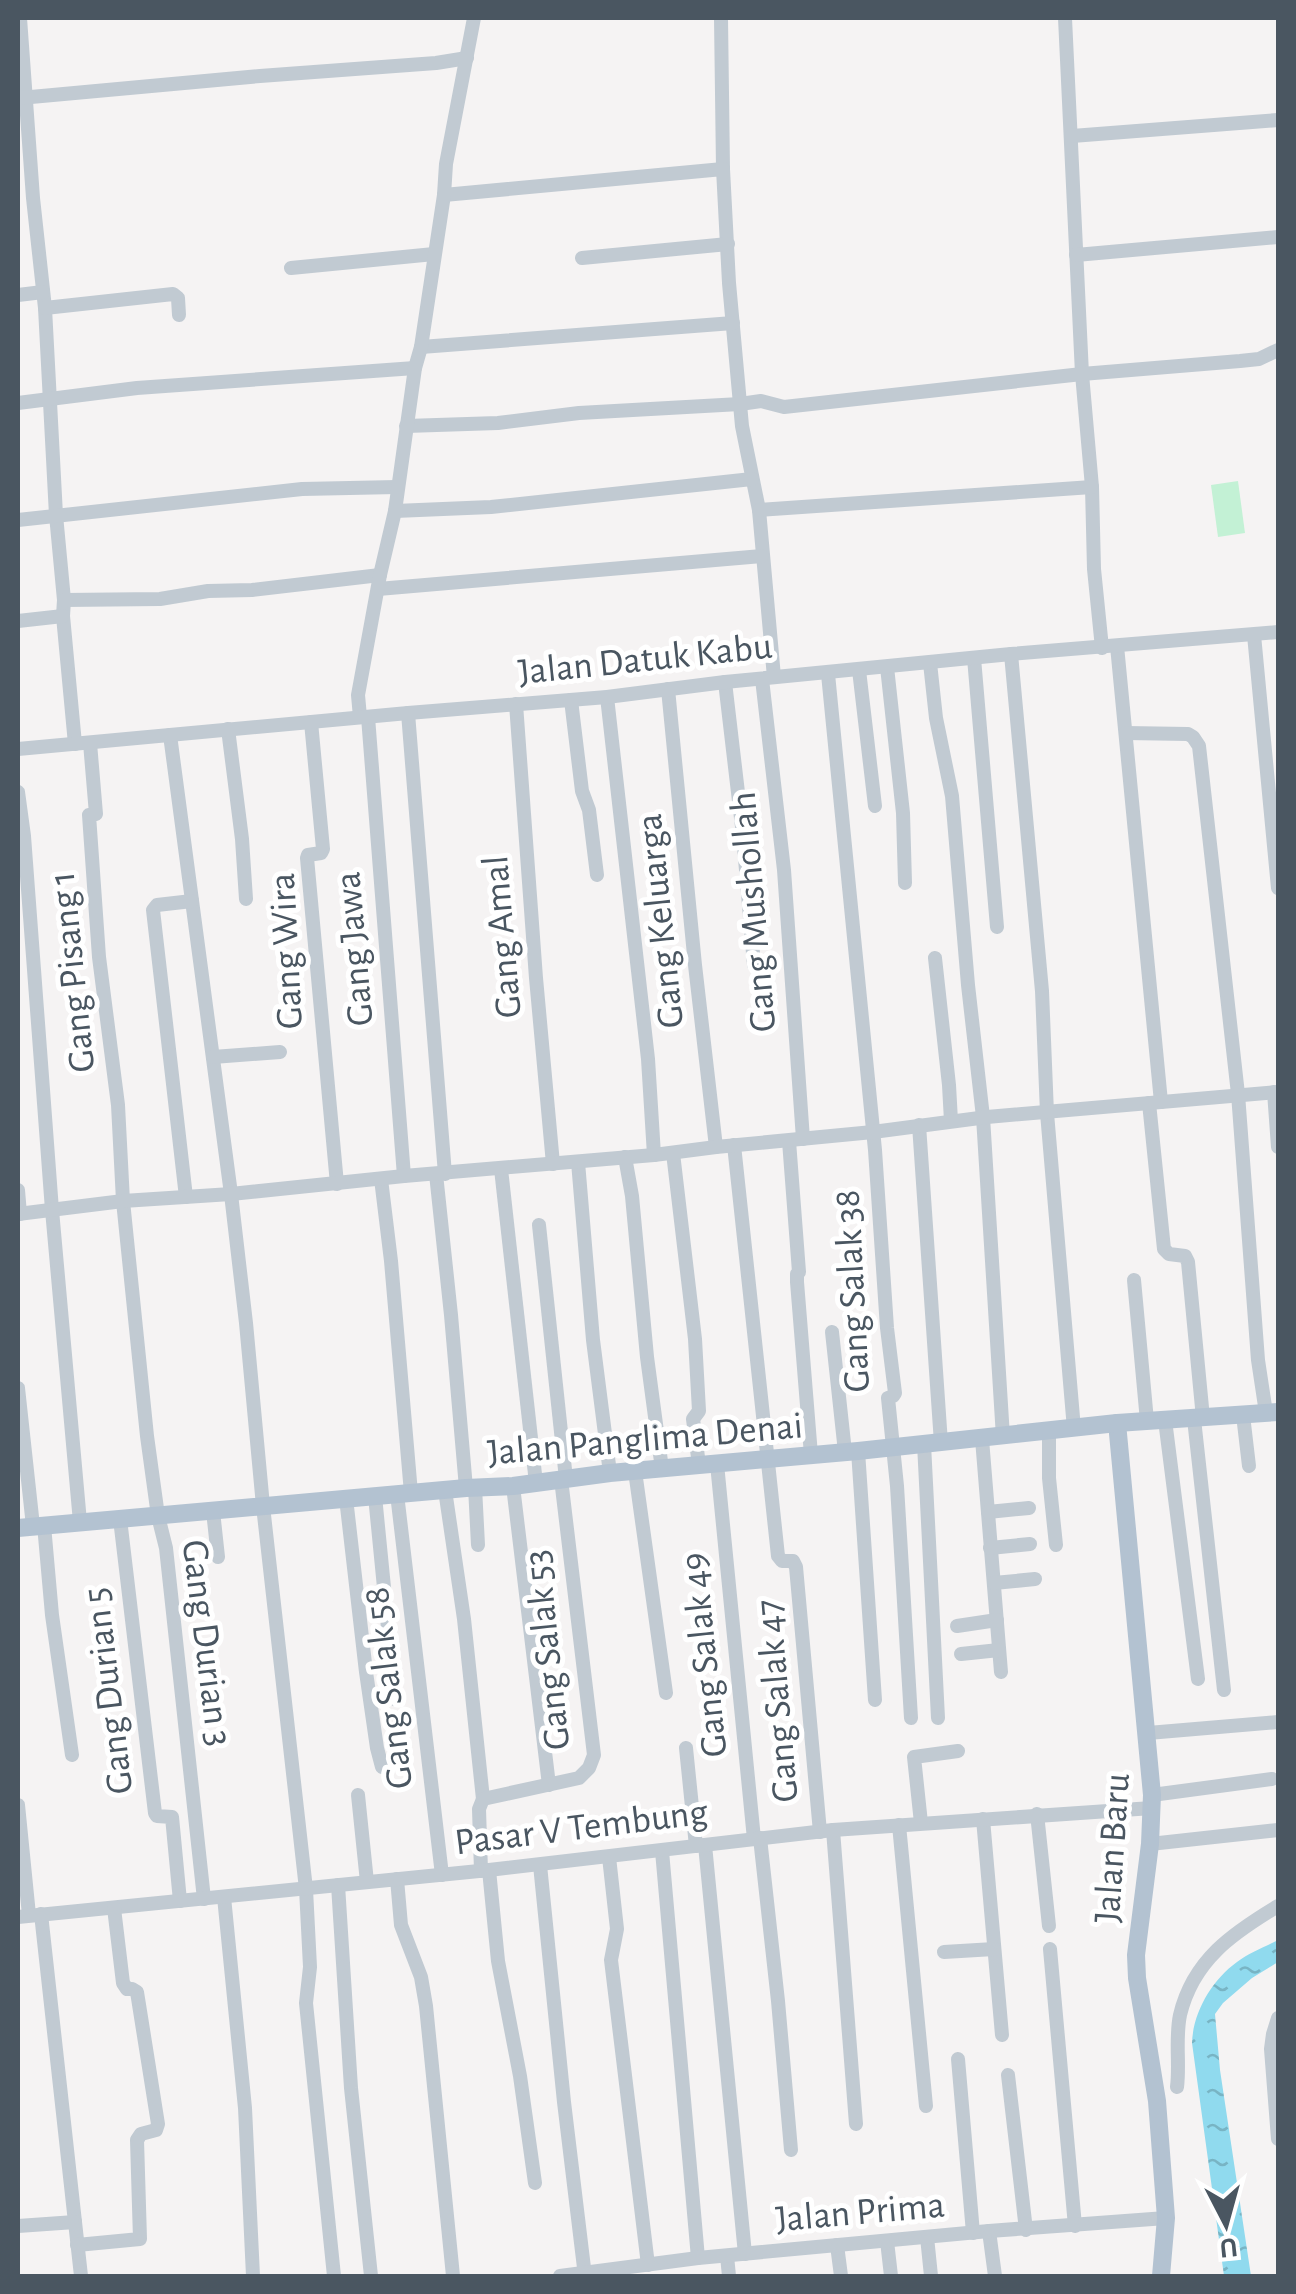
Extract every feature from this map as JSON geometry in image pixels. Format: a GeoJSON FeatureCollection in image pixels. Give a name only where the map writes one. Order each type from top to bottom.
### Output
{"type":"FeatureCollection","features":[{"type":"Feature","properties":{"kind":"main road","name":"Jalan Panglima Denai"},"geometry":{"type":"LineString","coordinates":[[32,1526],[514,1486],[1117,1423],[1272,1412]]}},
{"type":"Feature","properties":{"kind":"main road","name":"Jalan Baru"},"geometry":{"type":"LineString","coordinates":[[1117,1423],[1152,1801],[1136,1955],[1156,2101],[1166,2218],[1162,2276]]}},
{"type":"Feature","properties":{"kind":"street","name":"Gang Pisang 1"},"geometry":{"type":"LineString","coordinates":[[20,18],[25,199],[44,292],[63,608],[96,814],[88,815],[99,957],[118,1106],[123,1202],[158,1516]]}},
{"type":"Feature","properties":{"kind":"street","name":"Gang Jawa"},"geometry":{"type":"LineString","coordinates":[[404,1176],[361,711],[379,582],[395,511],[421,347],[446,164],[474,18]]}},
{"type":"Feature","properties":{"kind":"street","name":"Gang Mushollah"},"geometry":{"type":"LineString","coordinates":[[721,18],[723,169],[733,322],[740,404],[759,510],[784,870],[796,1140],[797,1282],[811,1455]]}},
{"type":"Feature","properties":{"kind":"street"},"geometry":{"type":"LineString","coordinates":[[1066,18],[1094,569],[1126,733],[1164,1249],[1169,1254],[1185,1256],[1188,1262],[1198,1418],[1224,1690]]}},
{"type":"Feature","properties":{"kind":"street"},"geometry":{"type":"LineString","coordinates":[[21,98],[468,58]]}},
{"type":"Feature","properties":{"kind":"street"},"geometry":{"type":"LineString","coordinates":[[1072,136],[1278,120]]}},
{"type":"Feature","properties":{"kind":"street"},"geometry":{"type":"LineString","coordinates":[[444,195],[723,169]]}},
{"type":"Feature","properties":{"kind":"street"},"geometry":{"type":"LineString","coordinates":[[1076,255],[1278,237]]}},
{"type":"Feature","properties":{"kind":"street"},"geometry":{"type":"LineString","coordinates":[[582,258],[728,244]]}},
{"type":"Feature","properties":{"kind":"street"},"geometry":{"type":"LineString","coordinates":[[291,268],[434,254]]}},
{"type":"Feature","properties":{"kind":"street"},"geometry":{"type":"LineString","coordinates":[[18,294],[44,292]]}},
{"type":"Feature","properties":{"kind":"street"},"geometry":{"type":"LineString","coordinates":[[45,308],[174,294],[180,314]]}},
{"type":"Feature","properties":{"kind":"street"},"geometry":{"type":"LineString","coordinates":[[421,347],[733,322]]}},
{"type":"Feature","properties":{"kind":"street"},"geometry":{"type":"LineString","coordinates":[[406,426],[498,424],[580,413],[760,401],[784,407],[1082,374],[1240,362],[1278,350]]}},
{"type":"Feature","properties":{"kind":"street"},"geometry":{"type":"LineString","coordinates":[[18,404],[137,388],[415,368]]}},
{"type":"Feature","properties":{"kind":"street"},"geometry":{"type":"LineString","coordinates":[[395,511],[491,507],[752,479]]}},
{"type":"Feature","properties":{"kind":"street"},"geometry":{"type":"LineString","coordinates":[[18,520],[302,490],[397,487]]}},
{"type":"Feature","properties":{"kind":"street"},"geometry":{"type":"LineString","coordinates":[[759,510],[1092,488]]}},
{"type":"Feature","properties":{"kind":"street"},"geometry":{"type":"LineString","coordinates":[[18,621],[63,608],[208,592],[762,556]]}},
{"type":"Feature","properties":{"kind":"street","name":"Jalan Datuk Kabu"},"geometry":{"type":"LineString","coordinates":[[18,749],[310,722],[361,711],[408,713],[607,697],[725,682],[771,671],[828,674],[1278,632]]}},
{"type":"Feature","properties":{"kind":"street"},"geometry":{"type":"LineString","coordinates":[[1254,635],[1278,888]]}},
{"type":"Feature","properties":{"kind":"street"},"geometry":{"type":"LineString","coordinates":[[1011,654],[1042,990],[1046,1113],[1074,1429]]}},
{"type":"Feature","properties":{"kind":"street"},"geometry":{"type":"LineString","coordinates":[[974,658],[997,926]]}},
{"type":"Feature","properties":{"kind":"street"},"geometry":{"type":"LineString","coordinates":[[930,662],[936,718],[952,796],[982,1117],[1003,1437]]}},
{"type":"Feature","properties":{"kind":"street"},"geometry":{"type":"LineString","coordinates":[[887,667],[903,813],[905,882]]}},
{"type":"Feature","properties":{"kind":"street"},"geometry":{"type":"LineString","coordinates":[[859,670],[876,806]]}},
{"type":"Feature","properties":{"kind":"street","name":"Gang Salak 38"},"geometry":{"type":"LineString","coordinates":[[828,674],[895,1393],[888,1398],[912,1718]]}},
{"type":"Feature","properties":{"kind":"street"},"geometry":{"type":"LineString","coordinates":[[725,682],[754,965]]}},
{"type":"Feature","properties":{"kind":"street","name":"Gang Keluarga"},"geometry":{"type":"LineString","coordinates":[[668,689],[716,1147]]}},
{"type":"Feature","properties":{"kind":"street"},"geometry":{"type":"LineString","coordinates":[[607,697],[648,1060],[654,1155]]}},
{"type":"Feature","properties":{"kind":"street"},"geometry":{"type":"LineString","coordinates":[[571,700],[597,875]]}},
{"type":"Feature","properties":{"kind":"street","name":"Gang Amal"},"geometry":{"type":"LineString","coordinates":[[516,704],[553,1164]]}},
{"type":"Feature","properties":{"kind":"street"},"geometry":{"type":"LineString","coordinates":[[408,713],[451,1315],[478,1544]]}},
{"type":"Feature","properties":{"kind":"street","name":"Gang Wira"},"geometry":{"type":"LineString","coordinates":[[310,722],[323,849],[306,858],[337,1184]]}},
{"type":"Feature","properties":{"kind":"street"},"geometry":{"type":"LineString","coordinates":[[228,730],[246,899]]}},
{"type":"Feature","properties":{"kind":"street"},"geometry":{"type":"LineString","coordinates":[[1126,733],[1188,734],[1199,746],[1238,1094],[1258,1360],[1272,1412]]}},
{"type":"Feature","properties":{"kind":"street"},"geometry":{"type":"LineString","coordinates":[[170,734],[231,1194],[306,1889],[310,1967],[306,2003],[334,2276]]}},
{"type":"Feature","properties":{"kind":"street"},"geometry":{"type":"LineString","coordinates":[[18,792],[80,1522]]}},
{"type":"Feature","properties":{"kind":"street"},"geometry":{"type":"LineString","coordinates":[[186,1197],[153,910],[157,905],[192,902]]}},
{"type":"Feature","properties":{"kind":"street"},"geometry":{"type":"LineString","coordinates":[[935,958],[951,1121]]}},
{"type":"Feature","properties":{"kind":"street"},"geometry":{"type":"LineString","coordinates":[[213,1057],[280,1052]]}},
{"type":"Feature","properties":{"kind":"street"},"geometry":{"type":"LineString","coordinates":[[18,1190],[19,1214],[654,1155],[982,1117],[1276,1092],[1278,1147]]}},
{"type":"Feature","properties":{"kind":"street"},"geometry":{"type":"LineString","coordinates":[[918,1125],[932,1444],[938,1718]]}},
{"type":"Feature","properties":{"kind":"street"},"geometry":{"type":"LineString","coordinates":[[734,1145],[767,1458]]}},
{"type":"Feature","properties":{"kind":"street","name":"Gang Salak 49"},"geometry":{"type":"LineString","coordinates":[[673,1153],[694,1340],[699,1411],[694,1419],[708,1465],[757,1838]]}},
{"type":"Feature","properties":{"kind":"street"},"geometry":{"type":"LineString","coordinates":[[625,1157],[662,1469]]}},
{"type":"Feature","properties":{"kind":"street"},"geometry":{"type":"LineString","coordinates":[[578,1162],[593,1340],[610,1473]]}},
{"type":"Feature","properties":{"kind":"street"},"geometry":{"type":"LineString","coordinates":[[502,1169],[536,1483]]}},
{"type":"Feature","properties":{"kind":"street","name":"Gang Salak 58"},"geometry":{"type":"LineString","coordinates":[[381,1179],[392,1261],[404,1493],[442,1875]]}},
{"type":"Feature","properties":{"kind":"street","name":"Gang Salak 53"},"geometry":{"type":"LineString","coordinates":[[483,1799],[578,1778],[594,1754],[539,1225]]}},
{"type":"Feature","properties":{"kind":"street"},"geometry":{"type":"LineString","coordinates":[[1134,1280],[1198,1679]]}},
{"type":"Feature","properties":{"kind":"street"},"geometry":{"type":"LineString","coordinates":[[832,1332],[852,1452],[876,1700]]}},
{"type":"Feature","properties":{"kind":"street"},"geometry":{"type":"LineString","coordinates":[[18,1388],[32,1526],[52,1614],[72,1755]]}},
{"type":"Feature","properties":{"kind":"street"},"geometry":{"type":"LineString","coordinates":[[1243,1415],[1249,1466]]}},
{"type":"Feature","properties":{"kind":"street"},"geometry":{"type":"LineString","coordinates":[[1049,1432],[1048,1478],[1056,1545]]}},
{"type":"Feature","properties":{"kind":"street"},"geometry":{"type":"LineString","coordinates":[[982,1439],[1001,1672]]}},
{"type":"Feature","properties":{"kind":"street","name":"Gang Salak 47"},"geometry":{"type":"LineString","coordinates":[[767,1458],[778,1556],[782,1561],[793,1561],[796,1568],[826,1831]]}},
{"type":"Feature","properties":{"kind":"street"},"geometry":{"type":"LineString","coordinates":[[635,1472],[666,1693]]}},
{"type":"Feature","properties":{"kind":"street"},"geometry":{"type":"LineString","coordinates":[[514,1486],[549,1785]]}},
{"type":"Feature","properties":{"kind":"street"},"geometry":{"type":"LineString","coordinates":[[445,1490],[464,1619],[483,1799],[478,1810],[485,1871],[535,2183]]}},
{"type":"Feature","properties":{"kind":"street"},"geometry":{"type":"LineString","coordinates":[[374,1496],[395,1699]]}},
{"type":"Feature","properties":{"kind":"street"},"geometry":{"type":"LineString","coordinates":[[346,1498],[366,1672],[382,1766]]}},
{"type":"Feature","properties":{"kind":"street"},"geometry":{"type":"LineString","coordinates":[[988,1512],[1028,1508]]}},
{"type":"Feature","properties":{"kind":"street"},"geometry":{"type":"LineString","coordinates":[[212,1511],[218,1557]]}},
{"type":"Feature","properties":{"kind":"street","name":"Gang Durian 3"},"geometry":{"type":"LineString","coordinates":[[158,1516],[166,1548],[204,1898]]}},
{"type":"Feature","properties":{"kind":"street","name":"Gang Durian 5"},"geometry":{"type":"LineString","coordinates":[[120,1519],[155,1813],[172,1817],[180,1901]]}},
{"type":"Feature","properties":{"kind":"street"},"geometry":{"type":"LineString","coordinates":[[990,1548],[1030,1544]]}},
{"type":"Feature","properties":{"kind":"street"},"geometry":{"type":"LineString","coordinates":[[994,1583],[1034,1580]]}},
{"type":"Feature","properties":{"kind":"street"},"geometry":{"type":"LineString","coordinates":[[957,1626],[997,1620]]}},
{"type":"Feature","properties":{"kind":"street"},"geometry":{"type":"LineString","coordinates":[[961,1654],[999,1650]]}},
{"type":"Feature","properties":{"kind":"street"},"geometry":{"type":"LineString","coordinates":[[1148,1733],[1278,1722]]}},
{"type":"Feature","properties":{"kind":"street"},"geometry":{"type":"LineString","coordinates":[[686,1748],[701,1846],[745,2254]]}},
{"type":"Feature","properties":{"kind":"street"},"geometry":{"type":"LineString","coordinates":[[921,1824],[915,1756],[958,1750]]}},
{"type":"Feature","properties":{"kind":"street","name":"Pasar V Tembung"},"geometry":{"type":"LineString","coordinates":[[29,1915],[485,1871],[826,1831],[1037,1814],[1152,1801],[1272,1780]]}},
{"type":"Feature","properties":{"kind":"street"},"geometry":{"type":"LineString","coordinates":[[358,1795],[367,1882]]}},
{"type":"Feature","properties":{"kind":"street"},"geometry":{"type":"LineString","coordinates":[[18,1805],[29,1915],[81,2276]]}},
{"type":"Feature","properties":{"kind":"street"},"geometry":{"type":"LineString","coordinates":[[1037,1814],[1049,1926]]}},
{"type":"Feature","properties":{"kind":"street"},"geometry":{"type":"LineString","coordinates":[[983,1819],[1002,2035]]}},
{"type":"Feature","properties":{"kind":"street"},"geometry":{"type":"LineString","coordinates":[[899,1825],[926,2106]]}},
{"type":"Feature","properties":{"kind":"street"},"geometry":{"type":"LineString","coordinates":[[1150,1844],[1278,1830]]}},
{"type":"Feature","properties":{"kind":"street"},"geometry":{"type":"LineString","coordinates":[[826,1831],[856,2124]]}},
{"type":"Feature","properties":{"kind":"street"},"geometry":{"type":"LineString","coordinates":[[757,1838],[778,2001],[791,2150]]}},
{"type":"Feature","properties":{"kind":"street"},"geometry":{"type":"LineString","coordinates":[[662,1852],[698,2258]]}},
{"type":"Feature","properties":{"kind":"street"},"geometry":{"type":"LineString","coordinates":[[609,1857],[617,1922],[611,1960],[643,2269]]}},
{"type":"Feature","properties":{"kind":"street"},"geometry":{"type":"LineString","coordinates":[[540,1865],[584,2276]]}},
{"type":"Feature","properties":{"kind":"street"},"geometry":{"type":"LineString","coordinates":[[397,1879],[401,1924],[426,2006],[453,2276]]}},
{"type":"Feature","properties":{"kind":"street"},"geometry":{"type":"LineString","coordinates":[[338,1886],[351,2088],[371,2276]]}},
{"type":"Feature","properties":{"kind":"street"},"geometry":{"type":"LineString","coordinates":[[224,1897],[246,2108],[253,2276]]}},
{"type":"Feature","properties":{"kind":"street"},"geometry":{"type":"LineString","coordinates":[[1177,2087],[1180,2014],[1192,1985],[1215,1950],[1278,1906]]}},
{"type":"Feature","properties":{"kind":"street"},"geometry":{"type":"LineString","coordinates":[[77,2244],[140,2239],[137,2140],[140,2134],[156,2130],[158,2124],[137,1992],[127,1990],[123,1983],[114,1908]]}},
{"type":"Feature","properties":{"kind":"street"},"geometry":{"type":"LineString","coordinates":[[944,1952],[994,1949]]}},
{"type":"Feature","properties":{"kind":"street"},"geometry":{"type":"LineString","coordinates":[[1050,1950],[1075,2226]]}},
{"type":"Feature","properties":{"kind":"street"},"geometry":{"type":"LineString","coordinates":[[1278,2018],[1271,2048],[1278,2139]]}},
{"type":"Feature","properties":{"kind":"street"},"geometry":{"type":"LineString","coordinates":[[958,2059],[973,2233]]}},
{"type":"Feature","properties":{"kind":"street"},"geometry":{"type":"LineString","coordinates":[[1008,2075],[1026,2230]]}},
{"type":"Feature","properties":{"kind":"street","name":"Jalan Prima"},"geometry":{"type":"LineString","coordinates":[[560,2276],[927,2236],[1166,2218]]}},
{"type":"Feature","properties":{"kind":"street"},"geometry":{"type":"LineString","coordinates":[[18,2226],[75,2222]]}},
{"type":"Feature","properties":{"kind":"street"},"geometry":{"type":"LineString","coordinates":[[989,2231],[994,2276]]}},
{"type":"Feature","properties":{"kind":"street"},"geometry":{"type":"LineString","coordinates":[[927,2236],[932,2276]]}},
{"type":"Feature","properties":{"kind":"street"},"geometry":{"type":"LineString","coordinates":[[887,2241],[891,2276]]}},
{"type":"Feature","properties":{"kind":"street"},"geometry":{"type":"LineString","coordinates":[[837,2245],[841,2276]]}},
{"type":"Feature","properties":{"kind":"street"},"geometry":{"type":"LineString","coordinates":[[727,2256],[729,2276]]}},
{"type":"Feature","properties":{"kind":"green space"},"geometry":{"type":"Polygon","coordinates":[[[1238,481],[1245,533],[1218,537],[1211,485],[1238,481]]]}},
{"type":"Feature","properties":{"kind":"water"},"geometry":{"type":"Polygon","coordinates":[[[1278,1940],[1278,1962],[1252,1978],[1215,2014],[1251,2276],[1224,2276],[1193,2031],[1200,2008],[1228,1969],[1278,1940]]]}}]}
